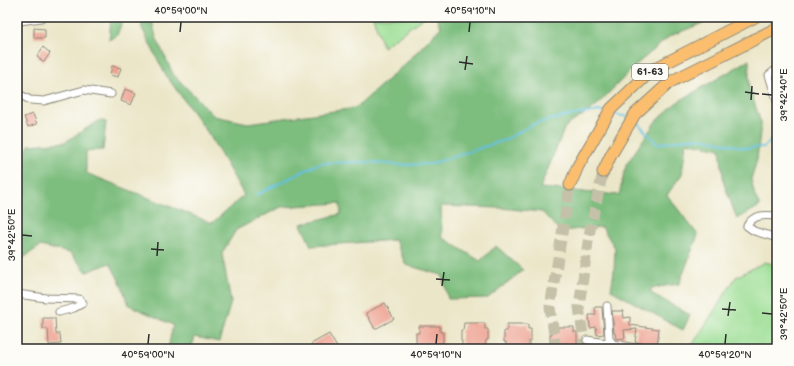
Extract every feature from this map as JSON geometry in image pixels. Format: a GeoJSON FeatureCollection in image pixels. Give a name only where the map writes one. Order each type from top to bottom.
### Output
{"type":"FeatureCollection","features":[{"type":"Feature","properties":{"kind":"main road","name":"61-63"},"geometry":{"type":"LineString","coordinates":[[570,185],[578,166],[611,109],[652,70],[755,17]]}},
{"type":"Feature","properties":{"kind":"main road","name":"61-63"},"geometry":{"type":"LineString","coordinates":[[603,172],[611,155],[635,114],[670,82],[777,28]]}},
{"type":"Feature","properties":{"kind":"street"},"geometry":{"type":"LineString","coordinates":[[17,20],[20,21],[41,18]]}},
{"type":"Feature","properties":{"kind":"street"},"geometry":{"type":"LineString","coordinates":[[777,69],[769,75],[777,101]]}},
{"type":"Feature","properties":{"kind":"street"},"geometry":{"type":"LineString","coordinates":[[17,93],[30,100],[44,101],[84,90],[111,94]]}},
{"type":"Feature","properties":{"kind":"street"},"geometry":{"type":"LineString","coordinates":[[777,216],[764,215],[754,217],[747,226],[754,231],[777,238]]}},
{"type":"Feature","properties":{"kind":"street"},"geometry":{"type":"LineString","coordinates":[[17,294],[46,298],[79,299],[83,303],[74,308],[59,312]]}},
{"type":"Feature","properties":{"kind":"street"},"geometry":{"type":"LineString","coordinates":[[607,306],[609,339],[614,347]]}},
{"type":"Feature","properties":{"kind":"street"},"geometry":{"type":"LineString","coordinates":[[587,340],[614,347],[643,349]]}},
{"type":"Feature","properties":{"kind":"green space"},"geometry":{"type":"Polygon","coordinates":[[[111,17],[124,17],[117,35],[109,40],[111,17]]]}},
{"type":"Feature","properties":{"kind":"green space"},"geometry":{"type":"Polygon","coordinates":[[[140,17],[151,17],[156,37],[173,74],[214,116],[248,123],[356,108],[406,63],[441,27],[436,17],[718,17],[670,36],[637,64],[596,106],[565,127],[540,188],[619,195],[626,165],[656,121],[676,103],[749,60],[749,87],[761,123],[757,160],[751,179],[755,196],[760,206],[737,219],[724,184],[720,149],[686,142],[682,174],[667,195],[698,235],[679,284],[651,288],[651,293],[690,315],[683,330],[611,290],[615,248],[602,227],[560,231],[542,212],[500,208],[441,206],[442,237],[480,261],[496,246],[523,270],[488,298],[448,299],[442,275],[406,265],[395,240],[311,246],[301,224],[341,214],[340,203],[281,207],[236,230],[222,253],[231,302],[219,342],[195,337],[191,349],[168,349],[173,325],[129,305],[120,282],[110,263],[87,272],[70,253],[40,246],[17,264],[17,160],[22,161],[29,145],[65,142],[100,120],[106,122],[103,150],[86,151],[86,173],[212,223],[244,195],[210,136],[165,74],[142,28],[140,17]]]}},
{"type":"Feature","properties":{"kind":"green space"},"geometry":{"type":"Polygon","coordinates":[[[373,17],[424,17],[383,47],[373,17]]]}},
{"type":"Feature","properties":{"kind":"green space"},"geometry":{"type":"Polygon","coordinates":[[[765,262],[777,265],[777,349],[690,349],[736,277],[765,262]]]}},
{"type":"Feature","properties":{"kind":"building"},"geometry":{"type":"Polygon","coordinates":[[[34,28],[45,29],[45,38],[34,38],[34,28]]]}},
{"type":"Feature","properties":{"kind":"building"},"geometry":{"type":"Polygon","coordinates":[[[43,47],[50,53],[44,62],[37,57],[43,47]]]}},
{"type":"Feature","properties":{"kind":"building"},"geometry":{"type":"Polygon","coordinates":[[[112,66],[121,68],[118,77],[110,75],[112,66]]]}},
{"type":"Feature","properties":{"kind":"building"},"geometry":{"type":"Polygon","coordinates":[[[125,89],[136,93],[131,105],[121,101],[125,89]]]}},
{"type":"Feature","properties":{"kind":"building"},"geometry":{"type":"Polygon","coordinates":[[[33,114],[37,124],[28,127],[24,117],[33,114]]]}},
{"type":"Feature","properties":{"kind":"building"},"geometry":{"type":"Polygon","coordinates":[[[385,303],[394,319],[375,329],[366,313],[385,303]]]}},
{"type":"Feature","properties":{"kind":"building"},"geometry":{"type":"Polygon","coordinates":[[[595,307],[602,307],[604,334],[597,335],[596,327],[590,328],[589,315],[596,315],[595,307]]]}},
{"type":"Feature","properties":{"kind":"building"},"geometry":{"type":"Polygon","coordinates":[[[612,311],[623,311],[624,318],[630,317],[630,325],[659,329],[657,345],[635,342],[637,329],[624,330],[625,338],[616,339],[612,311]]]}},
{"type":"Feature","properties":{"kind":"building"},"geometry":{"type":"Polygon","coordinates":[[[43,318],[55,318],[56,334],[60,334],[61,344],[49,345],[48,329],[43,329],[43,318]]]}},
{"type":"Feature","properties":{"kind":"building"},"geometry":{"type":"Polygon","coordinates":[[[464,323],[485,323],[485,329],[488,329],[488,340],[486,340],[485,347],[462,347],[461,330],[463,330],[464,323]]]}},
{"type":"Feature","properties":{"kind":"building"},"geometry":{"type":"Polygon","coordinates":[[[507,324],[528,324],[528,329],[531,329],[531,341],[529,341],[529,348],[506,348],[506,342],[504,342],[504,331],[507,331],[507,324]]]}},
{"type":"Feature","properties":{"kind":"building"},"geometry":{"type":"Polygon","coordinates":[[[419,326],[440,326],[440,332],[443,332],[443,343],[441,343],[441,349],[418,349],[418,344],[416,344],[416,333],[419,333],[419,326]]]}},
{"type":"Feature","properties":{"kind":"building"},"geometry":{"type":"Polygon","coordinates":[[[552,327],[574,327],[574,332],[577,332],[577,344],[575,344],[574,349],[551,349],[550,334],[552,334],[552,327]]]}},
{"type":"Feature","properties":{"kind":"building"},"geometry":{"type":"Polygon","coordinates":[[[329,334],[338,349],[314,349],[311,344],[329,334]]]}},
{"type":"Feature","properties":{"kind":"waterway"},"geometry":{"type":"LineString","coordinates":[[256,195],[320,163],[367,162],[399,165],[431,164],[505,140],[533,124],[567,116],[600,111],[606,112]]}},
{"type":"Feature","properties":{"kind":"waterway"},"geometry":{"type":"LineString","coordinates":[[612,114],[629,117]]}},
{"type":"Feature","properties":{"kind":"waterway"},"geometry":{"type":"LineString","coordinates":[[636,121],[657,144],[692,138],[706,139],[745,148],[764,147],[777,135]]}},
{"type":"Feature","properties":{"kind":"tunnel"},"geometry":{"type":"LineString","coordinates":[[585,349],[579,307],[589,235],[603,172]]}},
{"type":"Feature","properties":{"kind":"tunnel"},"geometry":{"type":"LineString","coordinates":[[556,349],[550,307],[570,185]]}}]}
